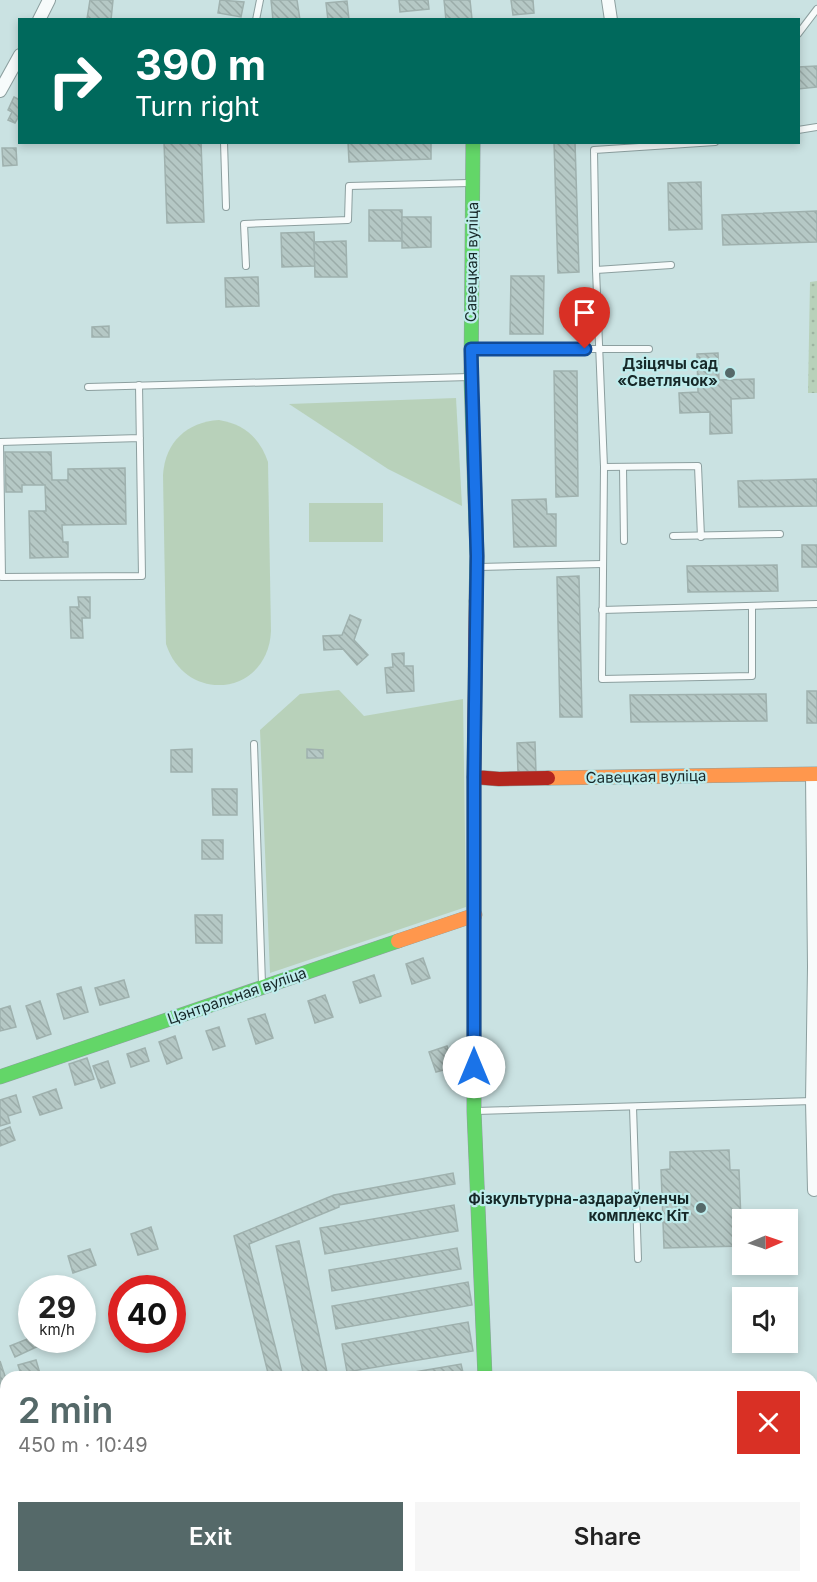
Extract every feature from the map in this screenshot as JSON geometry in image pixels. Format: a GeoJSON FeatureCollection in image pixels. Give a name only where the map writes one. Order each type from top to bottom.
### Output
{"type":"FeatureCollection","features":[{"type":"Feature","properties":{"kind":"street"},"geometry":{"type":"LineString","coordinates":[[40,18],[49,0]]}},
{"type":"Feature","properties":{"kind":"street"},"geometry":{"type":"LineString","coordinates":[[608,0],[611,18]]}},
{"type":"Feature","properties":{"kind":"street"},"geometry":{"type":"LineString","coordinates":[[0,91],[18,59]]}},
{"type":"Feature","properties":{"kind":"street","name":"Савецкая вуліца"},"geometry":{"type":"LineString","coordinates":[[473,144],[471,377],[477,567],[474,777],[474,1111],[485,1371]]}},
{"type":"Feature","properties":{"kind":"street"},"geometry":{"type":"LineString","coordinates":[[814,775],[816,1189]]}},
{"type":"Feature","properties":{"kind":"street","name":"Савецкая вуліца"},"geometry":{"type":"LineString","coordinates":[[474,777],[499,779],[814,775]]}},
{"type":"Feature","properties":{"kind":"street","name":"Цэнтральная вуліца"},"geometry":{"type":"LineString","coordinates":[[0,1077],[475,915]]}},
{"type":"Feature","properties":{"kind":"lane"},"geometry":{"type":"LineString","coordinates":[[256,18],[260,0]]}},
{"type":"Feature","properties":{"kind":"lane"},"geometry":{"type":"LineString","coordinates":[[800,31],[817,9]]}},
{"type":"Feature","properties":{"kind":"lane"},"geometry":{"type":"LineString","coordinates":[[800,130],[817,127]]}},
{"type":"Feature","properties":{"kind":"lane"},"geometry":{"type":"LineString","coordinates":[[224,144],[226,207]]}},
{"type":"Feature","properties":{"kind":"lane"},"geometry":{"type":"LineString","coordinates":[[685,144],[594,150],[604,467],[602,679],[752,676],[752,606]]}},
{"type":"Feature","properties":{"kind":"lane"},"geometry":{"type":"LineString","coordinates":[[246,266],[244,224],[348,220],[349,186],[473,183]]}},
{"type":"Feature","properties":{"kind":"lane"},"geometry":{"type":"LineString","coordinates":[[596,270],[671,265]]}},
{"type":"Feature","properties":{"kind":"lane"},"geometry":{"type":"LineString","coordinates":[[471,349],[649,348]]}},
{"type":"Feature","properties":{"kind":"lane"},"geometry":{"type":"LineString","coordinates":[[88,387],[471,377]]}},
{"type":"Feature","properties":{"kind":"lane"},"geometry":{"type":"LineString","coordinates":[[139,386],[140,438],[142,576],[2,577],[0,442],[140,438]]}},
{"type":"Feature","properties":{"kind":"lane"},"geometry":{"type":"LineString","coordinates":[[623,466],[624,541]]}},
{"type":"Feature","properties":{"kind":"lane"},"geometry":{"type":"LineString","coordinates":[[604,467],[698,466],[701,537]]}},
{"type":"Feature","properties":{"kind":"lane"},"geometry":{"type":"LineString","coordinates":[[673,536],[780,534]]}},
{"type":"Feature","properties":{"kind":"lane"},"geometry":{"type":"LineString","coordinates":[[477,567],[602,564]]}},
{"type":"Feature","properties":{"kind":"lane"},"geometry":{"type":"LineString","coordinates":[[602,610],[817,604]]}},
{"type":"Feature","properties":{"kind":"lane"},"geometry":{"type":"LineString","coordinates":[[254,744],[262,988]]}},
{"type":"Feature","properties":{"kind":"lane"},"geometry":{"type":"LineString","coordinates":[[474,1111],[814,1101]]}},
{"type":"Feature","properties":{"kind":"lane"},"geometry":{"type":"LineString","coordinates":[[633,1107],[638,1259]]}},
{"type":"Feature","properties":{"kind":"green space"},"geometry":{"type":"Polygon","coordinates":[[[817,281],[817,393],[808,393],[810,282],[817,281]]]}},
{"type":"Feature","properties":{"kind":"green space"},"geometry":{"type":"Polygon","coordinates":[[[456,398],[462,506],[388,469],[289,404],[456,398]]]}},
{"type":"Feature","properties":{"kind":"green space"},"geometry":{"type":"Polygon","coordinates":[[[219,420],[236,425],[256,439],[268,462],[271,631],[266,653],[256,669],[242,680],[225,685],[207,684],[190,677],[176,664],[166,644],[163,475],[165,463],[173,444],[180,436],[197,425],[219,420]]]}},
{"type":"Feature","properties":{"kind":"green space"},"geometry":{"type":"Polygon","coordinates":[[[309,503],[383,503],[383,542],[309,542],[309,503]]]}},
{"type":"Feature","properties":{"kind":"green space"},"geometry":{"type":"Polygon","coordinates":[[[339,690],[364,716],[463,699],[466,907],[270,973],[260,730],[300,694],[339,690]]]}},
{"type":"Feature","properties":{"kind":"building"},"geometry":{"type":"Polygon","coordinates":[[[90,0],[113,0],[111,18],[87,18],[90,0]]]}},
{"type":"Feature","properties":{"kind":"building"},"geometry":{"type":"Polygon","coordinates":[[[220,0],[244,2],[241,17],[218,13],[220,0]]]}},
{"type":"Feature","properties":{"kind":"building"},"geometry":{"type":"Polygon","coordinates":[[[271,0],[297,0],[300,18],[273,18],[271,0]]]}},
{"type":"Feature","properties":{"kind":"building"},"geometry":{"type":"Polygon","coordinates":[[[399,0],[428,0],[429,9],[400,12],[399,0]]]}},
{"type":"Feature","properties":{"kind":"building"},"geometry":{"type":"Polygon","coordinates":[[[444,0],[470,0],[472,18],[446,18],[444,0]]]}},
{"type":"Feature","properties":{"kind":"building"},"geometry":{"type":"Polygon","coordinates":[[[511,0],[533,0],[534,13],[513,15],[511,0]]]}},
{"type":"Feature","properties":{"kind":"building"},"geometry":{"type":"Polygon","coordinates":[[[347,1],[349,18],[328,18],[326,3],[347,1]]]}},
{"type":"Feature","properties":{"kind":"building"},"geometry":{"type":"Polygon","coordinates":[[[817,66],[817,87],[800,89],[800,67],[817,66]]]}},
{"type":"Feature","properties":{"kind":"building"},"geometry":{"type":"Polygon","coordinates":[[[14,97],[18,99],[18,118],[15,123],[8,120],[12,112],[8,110],[14,97]]]}},
{"type":"Feature","properties":{"kind":"building"},"geometry":{"type":"Polygon","coordinates":[[[164,144],[201,144],[204,222],[167,223],[164,144]]]}},
{"type":"Feature","properties":{"kind":"building"},"geometry":{"type":"Polygon","coordinates":[[[348,144],[431,144],[431,159],[349,162],[348,144]]]}},
{"type":"Feature","properties":{"kind":"building"},"geometry":{"type":"Polygon","coordinates":[[[554,144],[575,144],[579,272],[558,273],[554,144]]]}},
{"type":"Feature","properties":{"kind":"building"},"geometry":{"type":"Polygon","coordinates":[[[2,148],[16,148],[17,165],[3,166],[2,148]]]}},
{"type":"Feature","properties":{"kind":"building"},"geometry":{"type":"Polygon","coordinates":[[[701,182],[702,229],[669,230],[668,183],[701,182]]]}},
{"type":"Feature","properties":{"kind":"building"},"geometry":{"type":"Polygon","coordinates":[[[369,210],[402,210],[402,241],[369,241],[369,210]]]}},
{"type":"Feature","properties":{"kind":"building"},"geometry":{"type":"Polygon","coordinates":[[[817,211],[817,242],[723,245],[722,215],[817,211]]]}},
{"type":"Feature","properties":{"kind":"building"},"geometry":{"type":"Polygon","coordinates":[[[402,217],[431,217],[431,247],[402,248],[402,217]]]}},
{"type":"Feature","properties":{"kind":"building"},"geometry":{"type":"Polygon","coordinates":[[[314,232],[315,266],[282,267],[281,233],[314,232]]]}},
{"type":"Feature","properties":{"kind":"building"},"geometry":{"type":"Polygon","coordinates":[[[346,241],[347,277],[315,277],[314,242],[346,241]]]}},
{"type":"Feature","properties":{"kind":"building"},"geometry":{"type":"Polygon","coordinates":[[[511,276],[544,276],[543,334],[510,334],[511,276]]]}},
{"type":"Feature","properties":{"kind":"building"},"geometry":{"type":"Polygon","coordinates":[[[258,277],[259,306],[226,307],[225,278],[258,277]]]}},
{"type":"Feature","properties":{"kind":"building"},"geometry":{"type":"Polygon","coordinates":[[[109,326],[109,337],[92,337],[92,327],[109,326]]]}},
{"type":"Feature","properties":{"kind":"building"},"geometry":{"type":"Polygon","coordinates":[[[718,353],[719,380],[754,379],[754,398],[731,399],[732,433],[710,434],[710,412],[680,413],[679,393],[698,392],[697,354],[718,353]]]}},
{"type":"Feature","properties":{"kind":"building"},"geometry":{"type":"Polygon","coordinates":[[[554,371],[577,371],[578,496],[556,497],[554,371]]]}},
{"type":"Feature","properties":{"kind":"building"},"geometry":{"type":"Polygon","coordinates":[[[5,452],[51,452],[52,480],[68,480],[68,469],[125,468],[126,524],[62,525],[63,542],[68,542],[68,557],[30,558],[29,511],[46,511],[45,485],[22,485],[22,492],[6,492],[5,452]]]}},
{"type":"Feature","properties":{"kind":"building"},"geometry":{"type":"Polygon","coordinates":[[[817,479],[817,506],[739,507],[738,481],[817,479]]]}},
{"type":"Feature","properties":{"kind":"building"},"geometry":{"type":"Polygon","coordinates":[[[546,499],[547,514],[556,514],[556,546],[514,547],[512,500],[546,499]]]}},
{"type":"Feature","properties":{"kind":"building"},"geometry":{"type":"Polygon","coordinates":[[[802,545],[817,545],[817,567],[802,567],[802,545]]]}},
{"type":"Feature","properties":{"kind":"building"},"geometry":{"type":"Polygon","coordinates":[[[777,565],[778,591],[688,592],[687,566],[777,565]]]}},
{"type":"Feature","properties":{"kind":"building"},"geometry":{"type":"Polygon","coordinates":[[[579,576],[582,717],[560,717],[557,577],[579,576]]]}},
{"type":"Feature","properties":{"kind":"building"},"geometry":{"type":"Polygon","coordinates":[[[78,597],[90,597],[90,618],[82,618],[83,638],[71,638],[70,607],[79,607],[78,597]]]}},
{"type":"Feature","properties":{"kind":"building"},"geometry":{"type":"Polygon","coordinates":[[[350,615],[361,620],[354,640],[368,655],[357,665],[343,649],[324,650],[323,636],[342,635],[350,615]]]}},
{"type":"Feature","properties":{"kind":"building"},"geometry":{"type":"Polygon","coordinates":[[[404,653],[404,666],[413,666],[414,691],[387,693],[385,668],[393,667],[392,654],[404,653]]]}},
{"type":"Feature","properties":{"kind":"building"},"geometry":{"type":"Polygon","coordinates":[[[807,691],[817,691],[817,723],[807,723],[807,691]]]}},
{"type":"Feature","properties":{"kind":"building"},"geometry":{"type":"Polygon","coordinates":[[[766,694],[767,721],[631,722],[630,695],[766,694]]]}},
{"type":"Feature","properties":{"kind":"building"},"geometry":{"type":"Polygon","coordinates":[[[535,742],[536,773],[518,773],[517,743],[535,742]]]}},
{"type":"Feature","properties":{"kind":"building"},"geometry":{"type":"Polygon","coordinates":[[[192,749],[192,772],[171,772],[171,750],[192,749]]]}},
{"type":"Feature","properties":{"kind":"building"},"geometry":{"type":"Polygon","coordinates":[[[307,749],[323,750],[323,758],[307,758],[307,749]]]}},
{"type":"Feature","properties":{"kind":"building"},"geometry":{"type":"Polygon","coordinates":[[[212,789],[237,789],[237,815],[213,815],[212,789]]]}},
{"type":"Feature","properties":{"kind":"building"},"geometry":{"type":"Polygon","coordinates":[[[202,840],[223,840],[223,859],[202,859],[202,840]]]}},
{"type":"Feature","properties":{"kind":"building"},"geometry":{"type":"Polygon","coordinates":[[[195,915],[222,915],[222,943],[196,943],[195,915]]]}},
{"type":"Feature","properties":{"kind":"building"},"geometry":{"type":"Polygon","coordinates":[[[423,958],[430,978],[412,984],[406,964],[423,958]]]}},
{"type":"Feature","properties":{"kind":"building"},"geometry":{"type":"Polygon","coordinates":[[[374,975],[381,996],[360,1003],[353,982],[374,975]]]}},
{"type":"Feature","properties":{"kind":"building"},"geometry":{"type":"Polygon","coordinates":[[[124,980],[129,997],[100,1005],[95,988],[124,980]]]}},
{"type":"Feature","properties":{"kind":"building"},"geometry":{"type":"Polygon","coordinates":[[[81,987],[88,1012],[64,1019],[57,994],[81,987]]]}},
{"type":"Feature","properties":{"kind":"building"},"geometry":{"type":"Polygon","coordinates":[[[325,995],[333,1017],[315,1023],[308,1001],[325,995]]]}},
{"type":"Feature","properties":{"kind":"building"},"geometry":{"type":"Polygon","coordinates":[[[40,1001],[51,1034],[37,1039],[26,1006],[40,1001]]]}},
{"type":"Feature","properties":{"kind":"building"},"geometry":{"type":"Polygon","coordinates":[[[10,1006],[16,1027],[0,1031],[0,1009],[10,1006]]]}},
{"type":"Feature","properties":{"kind":"building"},"geometry":{"type":"Polygon","coordinates":[[[265,1014],[273,1038],[256,1044],[248,1019],[265,1014]]]}},
{"type":"Feature","properties":{"kind":"building"},"geometry":{"type":"Polygon","coordinates":[[[219,1027],[225,1046],[213,1050],[206,1031],[219,1027]]]}},
{"type":"Feature","properties":{"kind":"building"},"geometry":{"type":"Polygon","coordinates":[[[175,1036],[182,1058],[167,1064],[159,1042],[175,1036]]]}},
{"type":"Feature","properties":{"kind":"building"},"geometry":{"type":"Polygon","coordinates":[[[447,1046],[454,1067],[436,1072],[429,1052],[447,1046]]]}},
{"type":"Feature","properties":{"kind":"building"},"geometry":{"type":"Polygon","coordinates":[[[145,1048],[149,1061],[131,1067],[127,1054],[145,1048]]]}},
{"type":"Feature","properties":{"kind":"building"},"geometry":{"type":"Polygon","coordinates":[[[87,1058],[94,1079],[75,1085],[69,1064],[87,1058]]]}},
{"type":"Feature","properties":{"kind":"building"},"geometry":{"type":"Polygon","coordinates":[[[108,1061],[115,1083],[101,1088],[93,1066],[108,1061]]]}},
{"type":"Feature","properties":{"kind":"building"},"geometry":{"type":"Polygon","coordinates":[[[56,1089],[62,1108],[40,1115],[33,1097],[56,1089]]]}},
{"type":"Feature","properties":{"kind":"building"},"geometry":{"type":"Polygon","coordinates":[[[16,1095],[21,1112],[8,1116],[10,1123],[0,1126],[0,1100],[16,1095]]]}},
{"type":"Feature","properties":{"kind":"building"},"geometry":{"type":"Polygon","coordinates":[[[10,1127],[15,1140],[0,1146],[0,1131],[10,1127]]]}},
{"type":"Feature","properties":{"kind":"building","name":"Фізкультурна-аздараўленчы комплекс Кіт"},"geometry":{"type":"Polygon","coordinates":[[[729,1150],[730,1170],[739,1170],[741,1209],[732,1209],[732,1246],[664,1248],[661,1170],[670,1169],[670,1152],[729,1150]]]}},
{"type":"Feature","properties":{"kind":"building"},"geometry":{"type":"Polygon","coordinates":[[[453,1173],[455,1184],[339,1205],[339,1207],[249,1244],[281,1371],[268,1371],[234,1236],[334,1195],[453,1173]]]}},
{"type":"Feature","properties":{"kind":"building"},"geometry":{"type":"Polygon","coordinates":[[[454,1205],[458,1231],[325,1254],[320,1228],[454,1205]]]}},
{"type":"Feature","properties":{"kind":"building"},"geometry":{"type":"Polygon","coordinates":[[[151,1227],[158,1249],[138,1255],[131,1234],[151,1227]]]}},
{"type":"Feature","properties":{"kind":"building"},"geometry":{"type":"Polygon","coordinates":[[[299,1241],[327,1371],[303,1371],[276,1246],[299,1241]]]}},
{"type":"Feature","properties":{"kind":"building"},"geometry":{"type":"Polygon","coordinates":[[[457,1248],[461,1269],[332,1291],[329,1270],[457,1248]]]}},
{"type":"Feature","properties":{"kind":"building"},"geometry":{"type":"Polygon","coordinates":[[[90,1249],[96,1265],[73,1273],[68,1256],[90,1249]]]}},
{"type":"Feature","properties":{"kind":"building"},"geometry":{"type":"Polygon","coordinates":[[[468,1282],[472,1305],[336,1329],[332,1306],[468,1282]]]}},
{"type":"Feature","properties":{"kind":"building"},"geometry":{"type":"Polygon","coordinates":[[[468,1322],[473,1351],[347,1371],[342,1344],[468,1322]]]}},
{"type":"Feature","properties":{"kind":"building"},"geometry":{"type":"Polygon","coordinates":[[[18,1343],[18,1353],[24,1353],[15,1357],[10,1346],[18,1343]]]}},
{"type":"Feature","properties":{"kind":"building"},"geometry":{"type":"Polygon","coordinates":[[[36,1360],[39,1371],[20,1371],[18,1365],[36,1360]]]}},
{"type":"Feature","properties":{"kind":"building"},"geometry":{"type":"Polygon","coordinates":[[[461,1364],[463,1371],[420,1371],[461,1364]]]}},
{"type":"Feature","properties":{"kind":"traffic: fast"},"geometry":{"type":"LineString","coordinates":[[473,144],[471,377],[477,556],[476,601]]}},
{"type":"Feature","properties":{"kind":"traffic: fast"},"geometry":{"type":"LineString","coordinates":[[474,777],[474,1111],[485,1371]]}},
{"type":"Feature","properties":{"kind":"traffic: fast"},"geometry":{"type":"LineString","coordinates":[[0,1077],[398,941]]}},
{"type":"Feature","properties":{"kind":"traffic: slow"},"geometry":{"type":"LineString","coordinates":[[548,778],[817,774]]}},
{"type":"Feature","properties":{"kind":"traffic: slow"},"geometry":{"type":"LineString","coordinates":[[398,941],[475,915]]}},
{"type":"Feature","properties":{"kind":"traffic: jam"},"geometry":{"type":"LineString","coordinates":[[476,601],[474,777],[548,778]]}},
{"type":"Feature","properties":{"kind":"place","name":"Дзіцячы сад «Светлячок»"},"geometry":{"type":"Point","coordinates":[730,373]}},
{"type":"Feature","properties":{"kind":"place","name":"Фізкультурна-аздараўленчы комплекс Кіт"},"geometry":{"type":"Point","coordinates":[701,1208]}},
{"type":"Feature","properties":{"kind":"route"},"geometry":{"type":"LineString","coordinates":[[474,1067],[477,556],[471,349],[585,349]]}}]}
